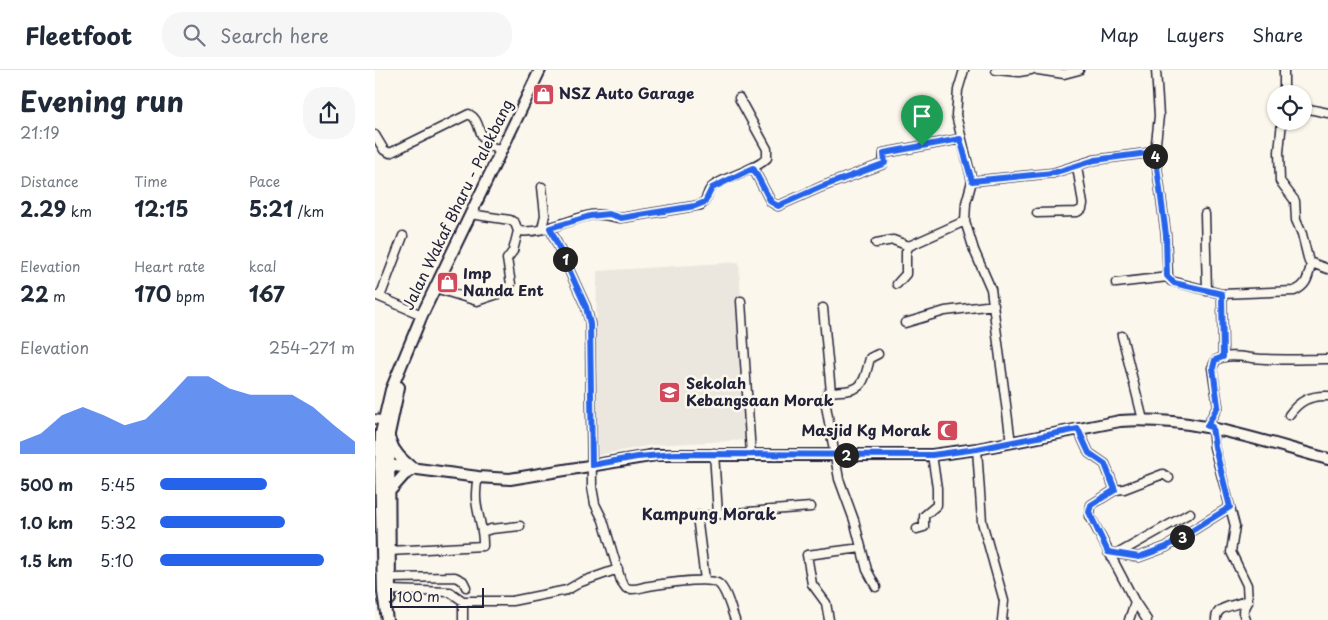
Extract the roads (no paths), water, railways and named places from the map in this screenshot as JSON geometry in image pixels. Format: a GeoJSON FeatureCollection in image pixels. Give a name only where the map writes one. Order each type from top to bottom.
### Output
{"type":"FeatureCollection","features":[{"type":"Feature","properties":{"kind":"main road","name":"Jalan Wakaf Bharu - Palekbang"},"geometry":{"type":"LineString","coordinates":[[384,465],[383,421],[422,315],[540,70]]}},
{"type":"Feature","properties":{"kind":"main road"},"geometry":{"type":"LineString","coordinates":[[384,465],[478,477],[523,478],[656,455],[714,453],[932,455],[1011,443],[1078,429],[1143,420],[1209,426],[1328,459]]}},
{"type":"Feature","properties":{"kind":"main road","name":"Jalan Wakaf Bharu - Palekbang"},"geometry":{"type":"LineString","coordinates":[[383,421],[389,434],[381,497],[383,592],[388,620]]}},
{"type":"Feature","properties":{"kind":"main road"},"geometry":{"type":"LineString","coordinates":[[389,434],[393,448],[402,460],[414,469]]}},
{"type":"Feature","properties":{"kind":"main road"},"geometry":{"type":"LineString","coordinates":[[381,497],[404,475],[414,469]]}},
{"type":"Feature","properties":{"kind":"main road","name":"Jalan Wakaf Bharu - Palekbang"},"geometry":{"type":"LineString","coordinates":[[381,497],[389,551],[390,578],[383,592]]}},
{"type":"Feature","properties":{"kind":"street"},"geometry":{"type":"LineString","coordinates":[[964,70],[957,90],[956,115],[960,139],[972,181],[966,203],[965,221],[974,250],[988,280],[994,305],[996,335],[1011,443]]}},
{"type":"Feature","properties":{"kind":"street"},"geometry":{"type":"LineString","coordinates":[[996,70],[1019,72],[1031,70]]}},
{"type":"Feature","properties":{"kind":"street"},"geometry":{"type":"LineString","coordinates":[[1038,70],[1064,74],[1079,70]]}},
{"type":"Feature","properties":{"kind":"street"},"geometry":{"type":"LineString","coordinates":[[1156,70],[1159,116],[1155,152],[1166,235],[1167,276],[1174,283],[1222,294],[1294,291],[1302,288],[1306,283],[1311,265],[1296,220],[1295,201],[1280,181],[1279,152],[1281,130]]}},
{"type":"Feature","properties":{"kind":"street"},"geometry":{"type":"LineString","coordinates":[[1284,70],[1284,85]]}},
{"type":"Feature","properties":{"kind":"street"},"geometry":{"type":"LineString","coordinates":[[518,230],[546,228],[590,216],[609,214],[621,218],[695,206],[705,202],[712,188],[753,168],[764,161],[768,153],[739,98]]}},
{"type":"Feature","properties":{"kind":"street"},"geometry":{"type":"LineString","coordinates":[[1312,110],[1328,113]]}},
{"type":"Feature","properties":{"kind":"street"},"geometry":{"type":"LineString","coordinates":[[375,134],[384,150],[390,153],[469,114],[476,120],[481,138],[500,151]]}},
{"type":"Feature","properties":{"kind":"street"},"geometry":{"type":"LineString","coordinates":[[753,168],[771,202],[778,206],[821,187],[885,163],[884,153],[960,139]]}},
{"type":"Feature","properties":{"kind":"street"},"geometry":{"type":"LineString","coordinates":[[972,181],[1053,173],[1095,160],[1155,152]]}},
{"type":"Feature","properties":{"kind":"street"},"geometry":{"type":"LineString","coordinates":[[1037,213],[1077,212],[1082,210],[1083,204],[1077,166]]}},
{"type":"Feature","properties":{"kind":"street"},"geometry":{"type":"LineString","coordinates":[[542,187],[545,201],[546,228],[586,307],[590,324],[592,487],[595,504],[603,520],[623,586],[629,590],[705,580],[720,584],[735,620]]}},
{"type":"Feature","properties":{"kind":"street"},"geometry":{"type":"LineString","coordinates":[[435,288],[473,301],[504,292],[511,284],[507,259],[513,250],[518,230],[515,223],[510,220],[470,214]]}},
{"type":"Feature","properties":{"kind":"street"},"geometry":{"type":"LineString","coordinates":[[1205,214],[1207,291]]}},
{"type":"Feature","properties":{"kind":"street"},"geometry":{"type":"LineString","coordinates":[[897,284],[906,272],[906,252],[909,246],[965,221]]}},
{"type":"Feature","properties":{"kind":"street"},"geometry":{"type":"LineString","coordinates":[[403,236],[378,296],[422,315]]}},
{"type":"Feature","properties":{"kind":"street"},"geometry":{"type":"LineString","coordinates":[[876,243],[893,240],[909,246]]}},
{"type":"Feature","properties":{"kind":"street"},"geometry":{"type":"LineString","coordinates":[[1311,265],[1328,269]]}},
{"type":"Feature","properties":{"kind":"street"},"geometry":{"type":"LineString","coordinates":[[1116,283],[1167,276]]}},
{"type":"Feature","properties":{"kind":"street"},"geometry":{"type":"LineString","coordinates":[[1222,294],[1223,357]]}},
{"type":"Feature","properties":{"kind":"street"},"geometry":{"type":"LineString","coordinates":[[741,301],[751,454]]}},
{"type":"Feature","properties":{"kind":"street"},"geometry":{"type":"LineString","coordinates":[[905,323],[945,311],[994,305]]}},
{"type":"Feature","properties":{"kind":"street"},"geometry":{"type":"LineString","coordinates":[[823,308],[831,392]]}},
{"type":"Feature","properties":{"kind":"street"},"geometry":{"type":"LineString","coordinates":[[1122,336],[1143,420]]}},
{"type":"Feature","properties":{"kind":"street"},"geometry":{"type":"LineString","coordinates":[[876,588],[867,570],[854,520],[839,479],[825,394],[857,388],[866,378],[870,358],[878,354]]}},
{"type":"Feature","properties":{"kind":"street"},"geometry":{"type":"LineString","coordinates":[[1246,620],[1243,612],[1248,599],[1247,582],[1230,550],[1235,526],[1209,426],[1218,406],[1213,365],[1215,360],[1223,357],[1328,358]]}},
{"type":"Feature","properties":{"kind":"street"},"geometry":{"type":"LineString","coordinates":[[1289,415],[1305,399],[1313,396],[1328,396]]}},
{"type":"Feature","properties":{"kind":"street"},"geometry":{"type":"LineString","coordinates":[[1078,429],[1089,453],[1105,464],[1115,490]]}},
{"type":"Feature","properties":{"kind":"street"},"geometry":{"type":"LineString","coordinates":[[977,449],[982,522],[1003,601],[1002,620]]}},
{"type":"Feature","properties":{"kind":"street"},"geometry":{"type":"LineString","coordinates":[[714,453],[718,514]]}},
{"type":"Feature","properties":{"kind":"street"},"geometry":{"type":"LineString","coordinates":[[917,529],[924,527],[925,515],[937,505],[937,488],[932,455]]}},
{"type":"Feature","properties":{"kind":"street"},"geometry":{"type":"LineString","coordinates":[[1147,620],[1108,552],[1089,512],[1091,505],[1115,490],[1125,489],[1163,474],[1169,478]]}},
{"type":"Feature","properties":{"kind":"street"},"geometry":{"type":"LineString","coordinates":[[389,551],[483,546],[476,507],[475,491],[478,477]]}},
{"type":"Feature","properties":{"kind":"street"},"geometry":{"type":"LineString","coordinates":[[705,580],[696,517],[811,507]]}},
{"type":"Feature","properties":{"kind":"street"},"geometry":{"type":"LineString","coordinates":[[1108,552],[1137,558],[1165,547],[1230,507]]}},
{"type":"Feature","properties":{"kind":"street"},"geometry":{"type":"LineString","coordinates":[[1117,554],[1190,513]]}},
{"type":"Feature","properties":{"kind":"street"},"geometry":{"type":"LineString","coordinates":[[482,532],[491,529],[520,526]]}},
{"type":"Feature","properties":{"kind":"street"},"geometry":{"type":"LineString","coordinates":[[829,620],[826,603],[811,584],[807,555],[861,548]]}},
{"type":"Feature","properties":{"kind":"street"},"geometry":{"type":"LineString","coordinates":[[383,592],[444,592],[463,601],[511,601],[567,590],[581,582],[618,570]]}},
{"type":"Feature","properties":{"kind":"street"},"geometry":{"type":"LineString","coordinates":[[390,578],[455,577],[463,581],[466,587]]}},
{"type":"Feature","properties":{"kind":"street"},"geometry":{"type":"LineString","coordinates":[[1216,620],[1216,614],[1220,609],[1240,605],[1248,599]]}},
{"type":"Feature","properties":{"kind":"street"},"geometry":{"type":"LineString","coordinates":[[463,601],[463,620]]}},
{"type":"Feature","properties":{"kind":"street"},"geometry":{"type":"LineString","coordinates":[[1129,620],[1135,602]]}},
{"type":"Feature","properties":{"kind":"place","name":"NSZ Auto Garage"},"geometry":{"type":"Point","coordinates":[543,94]}},
{"type":"Feature","properties":{"kind":"place","name":"Imp Nanda Ent"},"geometry":{"type":"Point","coordinates":[447,283]}},
{"type":"Feature","properties":{"kind":"place","name":"Sekolah Kebangsaan Morak"},"geometry":{"type":"Point","coordinates":[670,393]}},
{"type":"Feature","properties":{"kind":"place","name":"Masjid Kg Morak"},"geometry":{"type":"Point","coordinates":[947,431]}},
{"type":"Feature","properties":{"kind":"district","name":"Kampung Morak"},"geometry":{"type":"Point","coordinates":[709,514]}}]}
